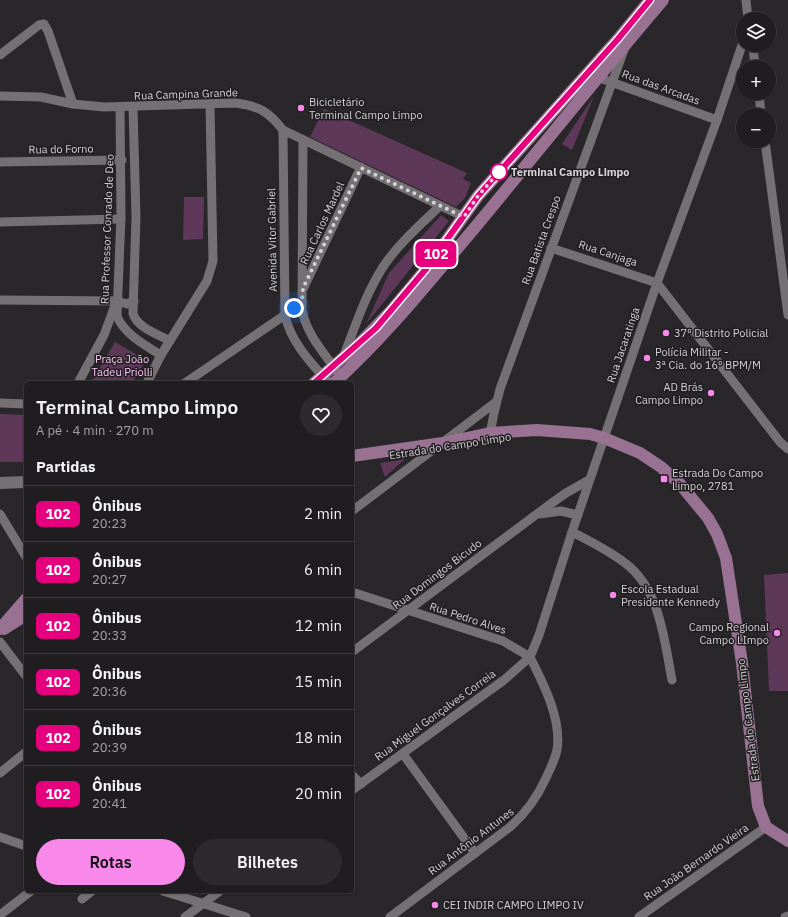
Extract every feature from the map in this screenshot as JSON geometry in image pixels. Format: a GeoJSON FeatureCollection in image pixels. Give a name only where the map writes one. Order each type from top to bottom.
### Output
{"type":"FeatureCollection","features":[{"type":"Feature","properties":{"kind":"main road"},"geometry":{"type":"LineString","coordinates":[[322,381],[338,363],[380,323],[426,269],[478,196],[618,39],[650,0]]}},
{"type":"Feature","properties":{"kind":"main road"},"geometry":{"type":"LineString","coordinates":[[338,380],[386,332],[473,229],[597,77],[663,0]]}},
{"type":"Feature","properties":{"kind":"main road"},"geometry":{"type":"LineString","coordinates":[[473,229],[478,196]]}},
{"type":"Feature","properties":{"kind":"main road","name":"Estrada do Campo Limpo"},"geometry":{"type":"LineString","coordinates":[[354,461],[490,436],[548,430],[590,434],[604,438],[640,453],[661,467],[680,484],[696,502],[717,534],[726,558],[742,663],[758,806],[766,827]]}},
{"type":"Feature","properties":{"kind":"main road","name":"Estrada do Campo Limpo"},"geometry":{"type":"LineString","coordinates":[[354,456],[439,446]]}},
{"type":"Feature","properties":{"kind":"main road"},"geometry":{"type":"LineString","coordinates":[[0,475],[24,475]]}},
{"type":"Feature","properties":{"kind":"main road"},"geometry":{"type":"LineString","coordinates":[[0,483],[24,482]]}},
{"type":"Feature","properties":{"kind":"main road"},"geometry":{"type":"LineString","coordinates":[[0,630],[24,601]]}},
{"type":"Feature","properties":{"kind":"main road"},"geometry":{"type":"LineString","coordinates":[[0,630],[24,617]]}},
{"type":"Feature","properties":{"kind":"main road"},"geometry":{"type":"LineString","coordinates":[[766,827],[788,841]]}},
{"type":"Feature","properties":{"kind":"street"},"geometry":{"type":"LineString","coordinates":[[746,0],[747,12]]}},
{"type":"Feature","properties":{"kind":"street"},"geometry":{"type":"LineString","coordinates":[[0,55],[39,25],[44,24],[48,31],[73,104]]}},
{"type":"Feature","properties":{"kind":"street","name":"Rua Batista Crespo"},"geometry":{"type":"LineString","coordinates":[[490,436],[496,402],[627,43]]}},
{"type":"Feature","properties":{"kind":"street","name":"Rua Jacaratinga"},"geometry":{"type":"LineString","coordinates":[[530,657],[539,635],[589,480],[657,283],[717,120],[740,52]]}},
{"type":"Feature","properties":{"kind":"street","name":"Rua das Arcadas"},"geometry":{"type":"LineString","coordinates":[[597,77],[717,120]]}},
{"type":"Feature","properties":{"kind":"street","name":"Rua Campina Grande"},"geometry":{"type":"LineString","coordinates":[[0,96],[41,97],[73,104],[120,108],[234,103],[252,105],[273,117],[283,130],[464,217]]}},
{"type":"Feature","properties":{"kind":"street"},"geometry":{"type":"LineString","coordinates":[[149,381],[161,355],[207,281],[211,272],[213,261],[210,104]]}},
{"type":"Feature","properties":{"kind":"street"},"geometry":{"type":"LineString","coordinates":[[133,107],[136,217],[134,318],[140,324],[170,341]]}},
{"type":"Feature","properties":{"kind":"street","name":"Rua Professor Conrado de Deo"},"geometry":{"type":"LineString","coordinates":[[120,108],[122,160],[117,316],[119,324],[161,355]]}},
{"type":"Feature","properties":{"kind":"street","name":"Avenida Vitor Gabriel"},"geometry":{"type":"LineString","coordinates":[[283,130],[285,315],[288,328],[294,339],[322,381]]}},
{"type":"Feature","properties":{"kind":"street"},"geometry":{"type":"LineString","coordinates":[[302,140],[302,301],[304,322],[309,333],[338,363]]}},
{"type":"Feature","properties":{"kind":"street"},"geometry":{"type":"LineString","coordinates":[[766,148],[788,315]]}},
{"type":"Feature","properties":{"kind":"street","name":"Rua do Forno"},"geometry":{"type":"LineString","coordinates":[[0,162],[122,160]]}},
{"type":"Feature","properties":{"kind":"street","name":"Rua Carlos Mardel"},"geometry":{"type":"LineString","coordinates":[[303,288],[361,168]]}},
{"type":"Feature","properties":{"kind":"street"},"geometry":{"type":"LineString","coordinates":[[338,380],[338,363],[371,288],[384,266],[394,253],[440,206]]}},
{"type":"Feature","properties":{"kind":"street"},"geometry":{"type":"LineString","coordinates":[[0,222],[121,220]]}},
{"type":"Feature","properties":{"kind":"street","name":"Rua Canjaga"},"geometry":{"type":"LineString","coordinates":[[551,248],[657,283]]}},
{"type":"Feature","properties":{"kind":"street"},"geometry":{"type":"LineString","coordinates":[[657,283],[776,436],[788,449]]}},
{"type":"Feature","properties":{"kind":"street"},"geometry":{"type":"LineString","coordinates":[[0,300],[117,301],[127,304],[134,301]]}},
{"type":"Feature","properties":{"kind":"street"},"geometry":{"type":"LineString","coordinates":[[79,381],[104,335],[117,301]]}},
{"type":"Feature","properties":{"kind":"street"},"geometry":{"type":"LineString","coordinates":[[188,381],[285,315],[302,301]]}},
{"type":"Feature","properties":{"kind":"street"},"geometry":{"type":"LineString","coordinates":[[356,325],[355,336],[359,344]]}},
{"type":"Feature","properties":{"kind":"street"},"geometry":{"type":"LineString","coordinates":[[354,510],[496,402]]}},
{"type":"Feature","properties":{"kind":"street"},"geometry":{"type":"LineString","coordinates":[[0,403],[24,404]]}},
{"type":"Feature","properties":{"kind":"street","name":"Rua Domingos Bicudo"},"geometry":{"type":"LineString","coordinates":[[354,651],[566,493],[589,480]]}},
{"type":"Feature","properties":{"kind":"street","name":"Rua Domingos Bicudo"},"geometry":{"type":"LineString","coordinates":[[536,515],[562,511],[578,515]]}},
{"type":"Feature","properties":{"kind":"street"},"geometry":{"type":"LineString","coordinates":[[0,514],[24,554]]}},
{"type":"Feature","properties":{"kind":"street"},"geometry":{"type":"LineString","coordinates":[[572,532],[603,548],[626,563],[642,580],[653,600],[663,632],[672,680]]}},
{"type":"Feature","properties":{"kind":"street","name":"Rua Pedro Alves"},"geometry":{"type":"LineString","coordinates":[[354,593],[503,641],[530,657]]}},
{"type":"Feature","properties":{"kind":"street"},"geometry":{"type":"LineString","coordinates":[[0,642],[24,673]]}},
{"type":"Feature","properties":{"kind":"street","name":"Rua Miguel Gonçalves Correia"},"geometry":{"type":"LineString","coordinates":[[354,789],[504,680],[530,657]]}},
{"type":"Feature","properties":{"kind":"street","name":"Rua Antônio Antunes"},"geometry":{"type":"LineString","coordinates":[[390,917],[510,827],[527,812],[539,794],[554,761],[557,740],[554,714],[549,698],[530,657]]}},
{"type":"Feature","properties":{"kind":"street"},"geometry":{"type":"LineString","coordinates":[[0,773],[24,754]]}},
{"type":"Feature","properties":{"kind":"street"},"geometry":{"type":"LineString","coordinates":[[403,754],[474,853]]}},
{"type":"Feature","properties":{"kind":"street"},"geometry":{"type":"LineString","coordinates":[[354,777],[361,784]]}},
{"type":"Feature","properties":{"kind":"street","name":"Rua João Bernardo Vieira"},"geometry":{"type":"LineString","coordinates":[[639,917],[766,827]]}},
{"type":"Feature","properties":{"kind":"street"},"geometry":{"type":"LineString","coordinates":[[0,837],[24,845]]}},
{"type":"Feature","properties":{"kind":"street"},"geometry":{"type":"LineString","coordinates":[[0,915],[29,893]]}},
{"type":"Feature","properties":{"kind":"street"},"geometry":{"type":"LineString","coordinates":[[82,899],[90,893]]}},
{"type":"Feature","properties":{"kind":"street"},"geometry":{"type":"LineString","coordinates":[[169,893],[246,917]]}},
{"type":"Feature","properties":{"kind":"street"},"geometry":{"type":"LineString","coordinates":[[185,917],[217,893]]}},
{"type":"Feature","properties":{"kind":"green space"},"geometry":{"type":"Polygon","coordinates":[[[594,96],[572,150],[562,144],[594,96]]]}},
{"type":"Feature","properties":{"kind":"green space"},"geometry":{"type":"Polygon","coordinates":[[[324,109],[467,173],[463,179],[471,183],[465,198],[456,207],[310,137],[324,109]]]}},
{"type":"Feature","properties":{"kind":"green space"},"geometry":{"type":"Polygon","coordinates":[[[184,197],[204,197],[203,239],[183,240],[184,197]]]}},
{"type":"Feature","properties":{"kind":"green space"},"geometry":{"type":"Polygon","coordinates":[[[441,215],[449,221],[366,324],[389,273],[441,215]]]}},
{"type":"Feature","properties":{"kind":"green space","name":"Praça João Tadeu Priolli"},"geometry":{"type":"Polygon","coordinates":[[[115,342],[146,360],[133,381],[92,381],[115,342]]]}},
{"type":"Feature","properties":{"kind":"green space"},"geometry":{"type":"Polygon","coordinates":[[[0,414],[24,415],[24,462],[0,462],[0,414]]]}},
{"type":"Feature","properties":{"kind":"green space"},"geometry":{"type":"Polygon","coordinates":[[[405,459],[385,477],[380,463],[405,459]]]}},
{"type":"Feature","properties":{"kind":"green space","name":"Campo Regional Campo LImpo"},"geometry":{"type":"Polygon","coordinates":[[[788,573],[788,691],[769,691],[764,575],[788,573]]]}},
{"type":"Feature","properties":{"kind":"bus line","name":"102"},"geometry":{"type":"LineString","coordinates":[[316,381],[343,359],[376,328],[426,269],[478,196],[485,190],[506,163],[618,39],[650,0]]}},
{"type":"Feature","properties":{"kind":"place","name":"Bicicletário Terminal Campo Limpo"},"geometry":{"type":"Point","coordinates":[301,108]}},
{"type":"Feature","properties":{"kind":"place","name":"Terminal Campo Limpo"},"geometry":{"type":"Point","coordinates":[499,172]}},
{"type":"Feature","properties":{"kind":"place","name":"37º Distrito Policial"},"geometry":{"type":"Point","coordinates":[666,333]}},
{"type":"Feature","properties":{"kind":"place","name":"Polícia Militar - 3ª Cia. do 16º BPM/M"},"geometry":{"type":"Point","coordinates":[647,358]}},
{"type":"Feature","properties":{"kind":"place","name":"AD Brás Campo Limpo"},"geometry":{"type":"Point","coordinates":[711,393]}},
{"type":"Feature","properties":{"kind":"place","name":"Estrada Do Campo Limpo, 2781"},"geometry":{"type":"Point","coordinates":[664,479]}},
{"type":"Feature","properties":{"kind":"place","name":"Escola Estadual Presidente Kennedy"},"geometry":{"type":"Point","coordinates":[613,595]}},
{"type":"Feature","properties":{"kind":"place","name":"Campo Regional Campo LImpo"},"geometry":{"type":"Point","coordinates":[777,633]}},
{"type":"Feature","properties":{"kind":"place","name":"CEI INDIR CAMPO LIMPO IV"},"geometry":{"type":"Point","coordinates":[435,905]}},
{"type":"Feature","properties":{"kind":"route"},"geometry":{"type":"LineString","coordinates":[[294,308],[302,301],[303,288],[361,168],[464,217],[478,196],[485,190],[499,172]]}}]}
